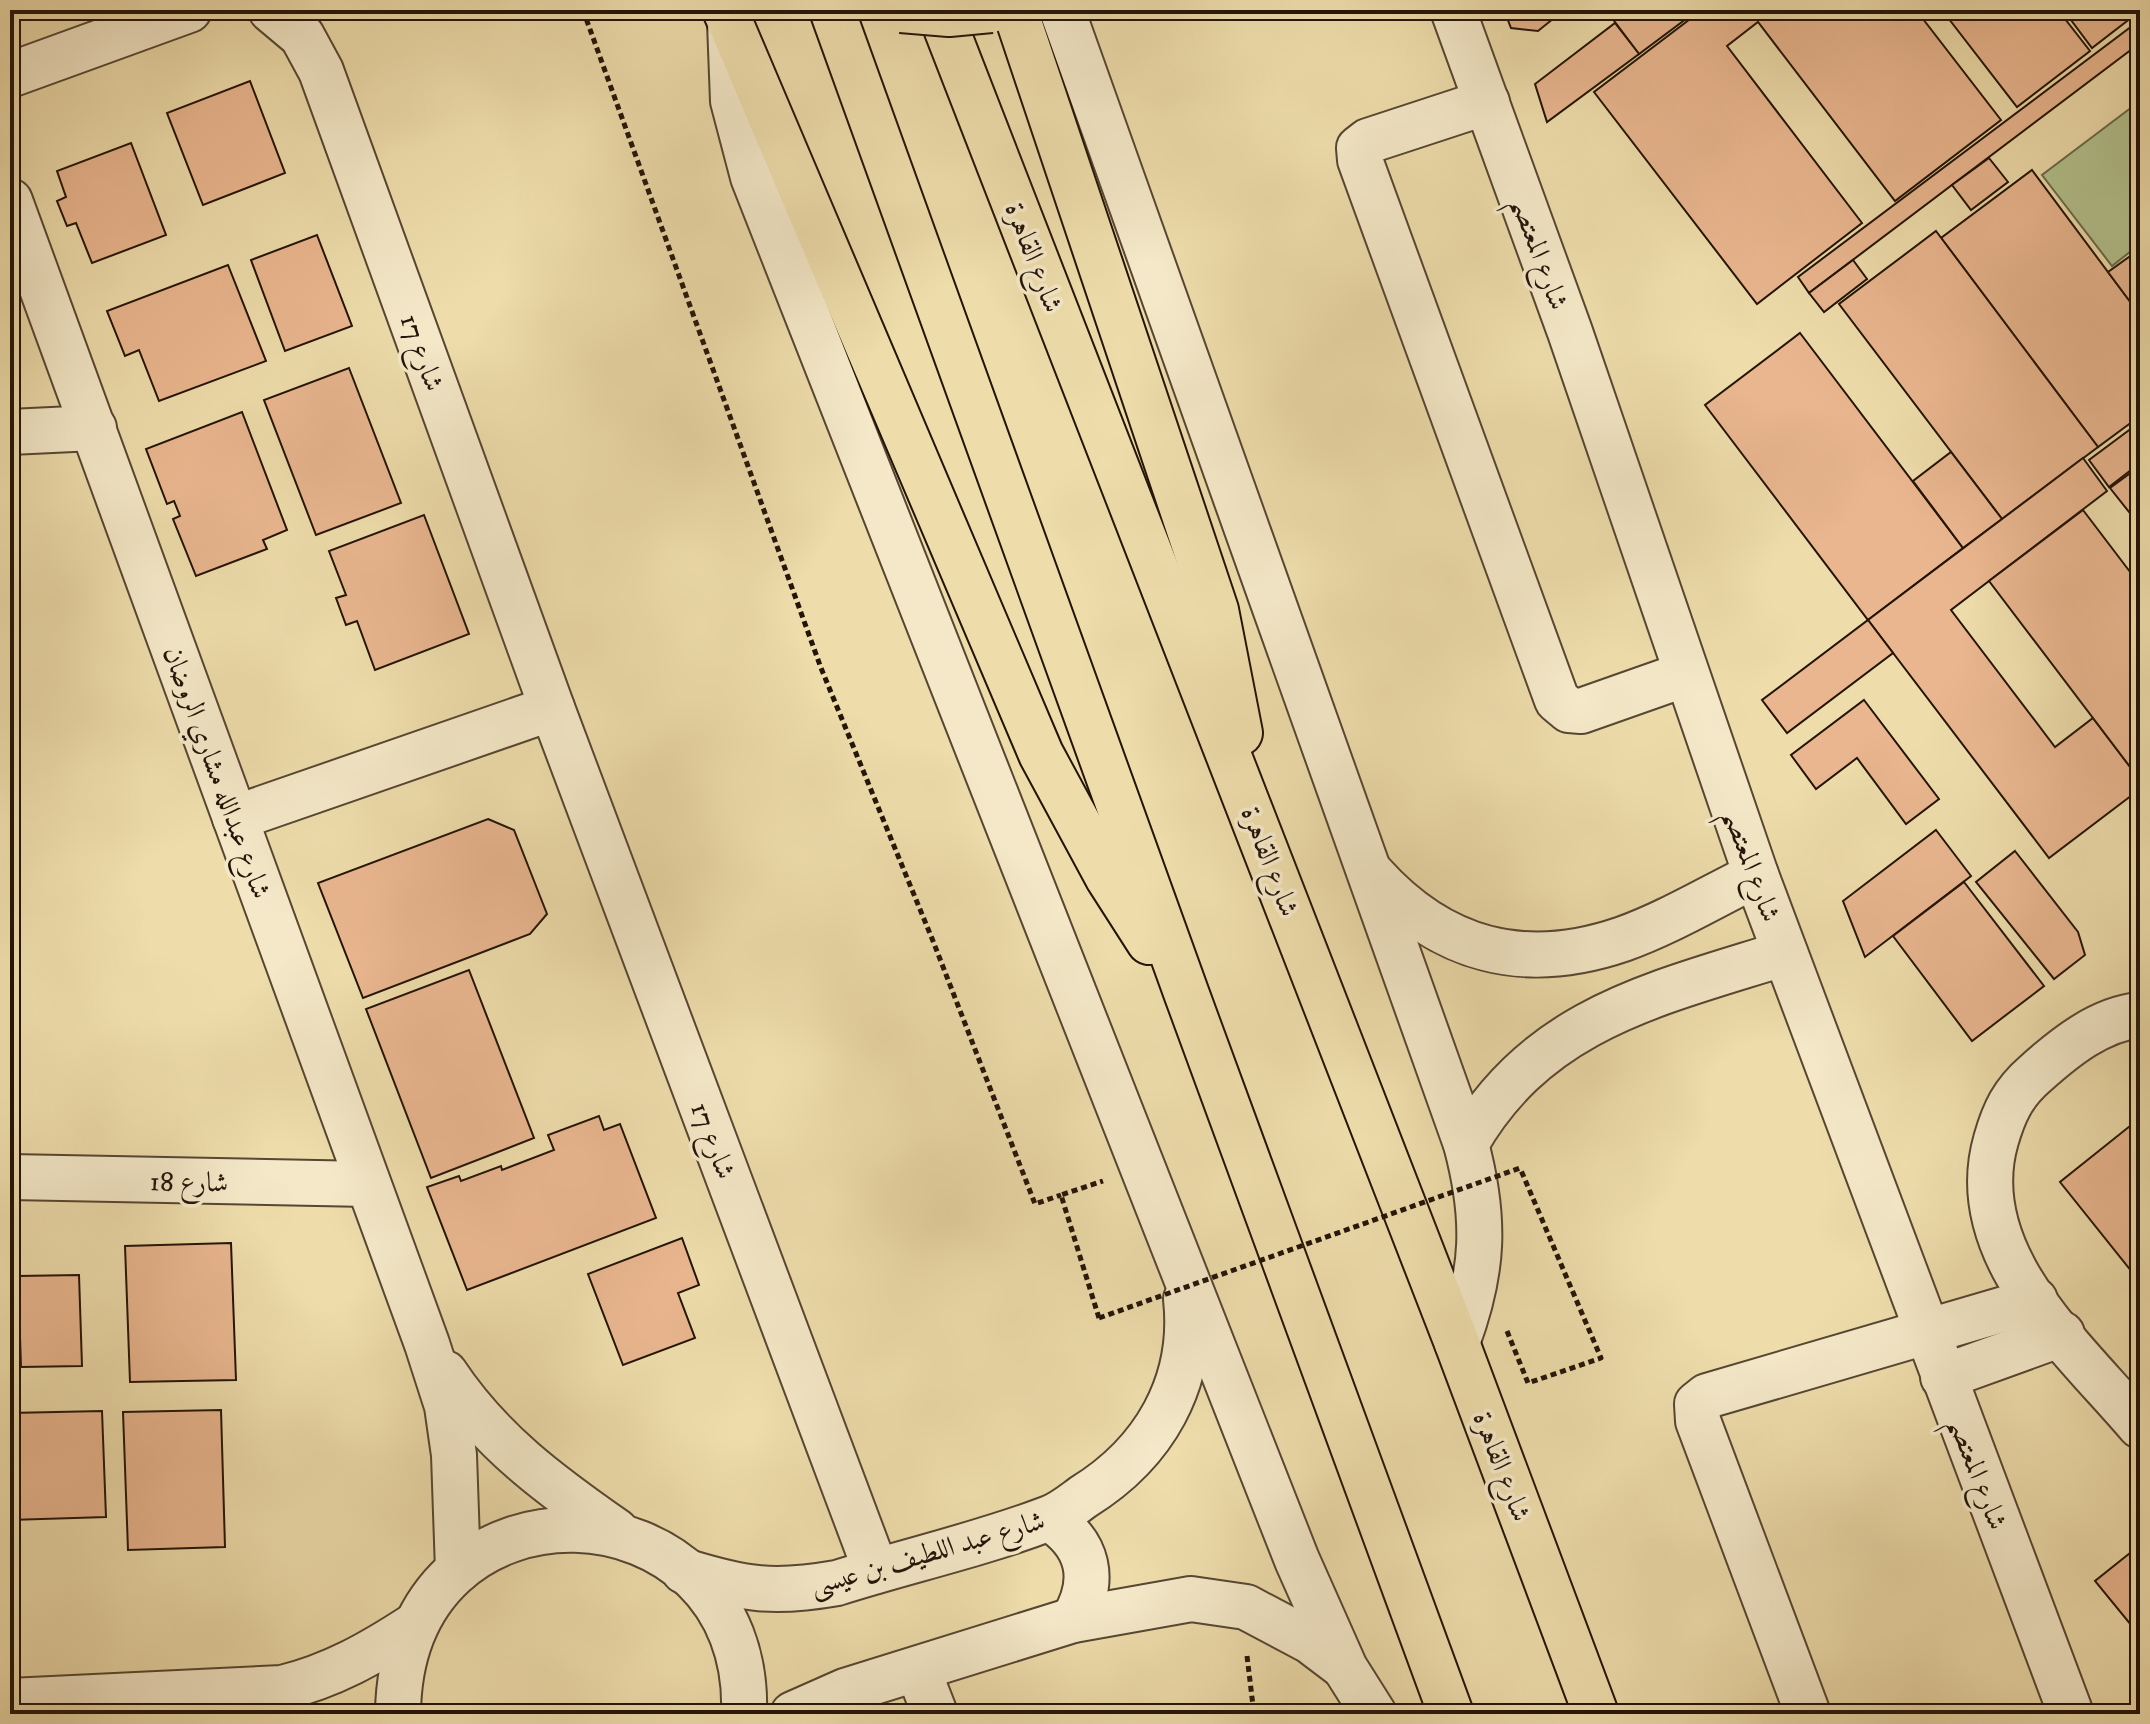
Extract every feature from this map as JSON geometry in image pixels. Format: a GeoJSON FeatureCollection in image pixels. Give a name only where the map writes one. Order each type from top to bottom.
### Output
{"type":"FeatureCollection","features":[{"type":"Feature","properties":{"kind":"main road"},"geometry":{"type":"LineString","coordinates":[[832,10],[1187,995],[1451,1714]]}},
{"type":"Feature","properties":{"kind":"main road"},"geometry":{"type":"LineString","coordinates":[[901,10],[949,14],[991,10]]}},
{"type":"Feature","properties":{"kind":"main road","name":"شارع القاهرة"},"geometry":{"type":"LineString","coordinates":[[939,10],[1457,1343],[1596,1714]]}},
{"type":"Feature","properties":{"kind":"main road"},"geometry":{"type":"LineString","coordinates":[[1015,10],[1216,610],[1233,685],[1247,799]]}},
{"type":"Feature","properties":{"kind":"main road"},"geometry":{"type":"LineString","coordinates":[[728,17],[1041,754],[1108,878],[1187,995]]}},
{"type":"Feature","properties":{"kind":"street"},"geometry":{"type":"LineString","coordinates":[[10,75],[189,10]]}},
{"type":"Feature","properties":{"kind":"street","name":"شارع 17"},"geometry":{"type":"LineString","coordinates":[[271,10],[302,36],[321,71],[552,708],[876,1571]]}},
{"type":"Feature","properties":{"kind":"street"},"geometry":{"type":"LineString","coordinates":[[1062,10],[1466,1144],[1477,1184],[1481,1224],[1480,1265],[1471,1305],[1457,1343]]}},
{"type":"Feature","properties":{"kind":"street","name":"شارع المعتصم"},"geometry":{"type":"LineString","coordinates":[[1453,10],[1570,332],[1756,875],[2071,1714]]}},
{"type":"Feature","properties":{"kind":"street"},"geometry":{"type":"LineString","coordinates":[[728,17],[733,101],[753,177],[1145,1166],[1297,1560],[1345,1668],[1374,1714]]}},
{"type":"Feature","properties":{"kind":"street"},"geometry":{"type":"LineString","coordinates":[[1487,102],[1368,141],[1359,148],[1360,160],[1557,700],[1569,710],[1581,711],[1686,674]]}},
{"type":"Feature","properties":{"kind":"street","name":"شارع عبدالله مشاري الروضان"},"geometry":{"type":"LineString","coordinates":[[10,201],[427,1344],[447,1406],[454,1455],[458,1570]]}},
{"type":"Feature","properties":{"kind":"street"},"geometry":{"type":"LineString","coordinates":[[10,432],[94,428]]}},
{"type":"Feature","properties":{"kind":"street"},"geometry":{"type":"LineString","coordinates":[[235,818],[552,708]]}},
{"type":"Feature","properties":{"kind":"street"},"geometry":{"type":"LineString","coordinates":[[1366,868],[1416,916],[1452,938],[1479,948],[1515,953],[1588,948],[1624,938],[1756,875]]}},
{"type":"Feature","properties":{"kind":"street"},"geometry":{"type":"LineString","coordinates":[[1466,1144],[1493,1102],[1519,1072],[1560,1040],[1606,1014],[1655,994],[1785,953]]}},
{"type":"Feature","properties":{"kind":"street"},"geometry":{"type":"LineString","coordinates":[[2140,1015],[2120,1018],[2081,1037],[2022,1086],[2005,1109],[1993,1150],[1988,1187],[1993,1221],[2001,1244],[2035,1300],[2140,1426]]}},
{"type":"Feature","properties":{"kind":"street","name":"شارع 18"},"geometry":{"type":"LineString","coordinates":[[10,1177],[368,1184]]}},
{"type":"Feature","properties":{"kind":"street","name":"شارع عبد اللطيف بن عيسى"},"geometry":{"type":"LineString","coordinates":[[684,1571],[734,1585],[778,1592],[837,1583],[1050,1519],[1098,1488],[1123,1467],[1146,1445],[1164,1417],[1187,1358],[1188,1319],[1182,1261]]}},
{"type":"Feature","properties":{"kind":"street"},"geometry":{"type":"LineString","coordinates":[[1808,1714],[1698,1421],[1697,1404],[1707,1396],[1927,1329],[2035,1300]]}},
{"type":"Feature","properties":{"kind":"street"},"geometry":{"type":"LineString","coordinates":[[1943,1377],[2062,1334]]}},
{"type":"Feature","properties":{"kind":"street","name":"شارع عبدالله مشاري الروضان"},"geometry":{"type":"LineString","coordinates":[[427,1344],[460,1396],[500,1443],[547,1483],[623,1537]]}},
{"type":"Feature","properties":{"kind":"street"},"geometry":{"type":"LineString","coordinates":[[1050,1519],[1067,1529],[1079,1544],[1087,1564],[1088,1584],[1084,1603],[1073,1620]]}},
{"type":"Feature","properties":{"kind":"street"},"geometry":{"type":"LineString","coordinates":[[398,1714],[398,1684],[415,1625],[433,1595],[458,1570],[486,1550],[519,1536],[542,1531],[589,1529],[623,1537],[655,1550],[684,1571],[708,1596],[727,1626],[739,1659],[744,1714]]}},
{"type":"Feature","properties":{"kind":"street"},"geometry":{"type":"LineString","coordinates":[[793,1714],[845,1691],[1073,1620],[1169,1602],[1216,1601],[1246,1607],[1310,1641],[1345,1668]]}},
{"type":"Feature","properties":{"kind":"street"},"geometry":{"type":"LineString","coordinates":[[10,1701],[240,1702],[314,1680],[370,1655],[415,1625]]}},
{"type":"Feature","properties":{"kind":"street"},"geometry":{"type":"LineString","coordinates":[[918,1670],[935,1714]]}},
{"type":"Feature","properties":{"kind":"path"},"geometry":{"type":"LineString","coordinates":[[583,10],[821,668],[933,941],[1035,1204],[1145,1166]]}},
{"type":"Feature","properties":{"kind":"path"},"geometry":{"type":"LineString","coordinates":[[1061,1195],[1099,1318],[1520,1168],[1601,1358],[1528,1383],[1504,1324]]}},
{"type":"Feature","properties":{"kind":"green space"},"geometry":{"type":"Polygon","coordinates":[[[2140,101],[2140,244],[2112,266],[2042,175],[2140,101]]]}},
{"type":"Feature","properties":{"kind":"building"},"geometry":{"type":"Polygon","coordinates":[[[1504,10],[1564,10],[1538,31],[1511,28],[1504,10]]]}},
{"type":"Feature","properties":{"kind":"building"},"geometry":{"type":"Polygon","coordinates":[[[1606,10],[1698,10],[1639,54],[1606,10]]]}},
{"type":"Feature","properties":{"kind":"building"},"geometry":{"type":"Polygon","coordinates":[[[1702,10],[1916,10],[2001,120],[1895,201],[1758,22],[1727,46],[1862,223],[1757,304],[1594,92],[1702,10]]]}},
{"type":"Feature","properties":{"kind":"building"},"geometry":{"type":"Polygon","coordinates":[[[1942,10],[2058,10],[2090,51],[2017,107],[1942,10]]]}},
{"type":"Feature","properties":{"kind":"building"},"geometry":{"type":"Polygon","coordinates":[[[2140,11],[2092,48],[2065,12],[2140,11]]]}},
{"type":"Feature","properties":{"kind":"building"},"geometry":{"type":"Polygon","coordinates":[[[2140,20],[2140,43],[1809,293],[1798,277],[2140,20]]]}},
{"type":"Feature","properties":{"kind":"building"},"geometry":{"type":"Polygon","coordinates":[[[1615,23],[1639,54],[1547,122],[1535,84],[1615,23]]]}},
{"type":"Feature","properties":{"kind":"building"},"geometry":{"type":"Polygon","coordinates":[[[250,81],[285,173],[203,205],[167,113],[250,81]]]}},
{"type":"Feature","properties":{"kind":"building"},"geometry":{"type":"Polygon","coordinates":[[[131,143],[166,235],[92,263],[76,223],[67,226],[57,201],[66,197],[57,171],[131,143]]]}},
{"type":"Feature","properties":{"kind":"building"},"geometry":{"type":"Polygon","coordinates":[[[1989,158],[2008,182],[1971,210],[1952,185],[1989,158]]]}},
{"type":"Feature","properties":{"kind":"building"},"geometry":{"type":"Polygon","coordinates":[[[2032,170],[2140,315],[2140,416],[2098,447],[1941,238],[2032,170]]]}},
{"type":"Feature","properties":{"kind":"building"},"geometry":{"type":"Polygon","coordinates":[[[1936,231],[2098,447],[2002,519],[1839,304],[1936,231]]]}},
{"type":"Feature","properties":{"kind":"building"},"geometry":{"type":"Polygon","coordinates":[[[317,235],[352,326],[285,351],[251,260],[317,235]]]}},
{"type":"Feature","properties":{"kind":"building"},"geometry":{"type":"Polygon","coordinates":[[[2140,249],[2140,315],[2108,272],[2140,249]]]}},
{"type":"Feature","properties":{"kind":"building"},"geometry":{"type":"Polygon","coordinates":[[[1853,260],[1867,279],[1824,312],[1809,293],[1853,260]]]}},
{"type":"Feature","properties":{"kind":"building"},"geometry":{"type":"Polygon","coordinates":[[[228,265],[266,361],[159,401],[139,350],[125,356],[107,311],[228,265]]]}},
{"type":"Feature","properties":{"kind":"building"},"geometry":{"type":"Polygon","coordinates":[[[1800,333],[1963,548],[1868,620],[1705,405],[1800,333]]]}},
{"type":"Feature","properties":{"kind":"building"},"geometry":{"type":"Polygon","coordinates":[[[349,368],[401,503],[316,535],[264,400],[349,368]]]}},
{"type":"Feature","properties":{"kind":"building"},"geometry":{"type":"Polygon","coordinates":[[[242,412],[287,530],[263,540],[267,549],[196,576],[173,519],[180,516],[174,501],[167,504],[146,449],[242,412]]]}},
{"type":"Feature","properties":{"kind":"building"},"geometry":{"type":"Polygon","coordinates":[[[2140,422],[2140,463],[2109,487],[2089,460],[2140,422]]]}},
{"type":"Feature","properties":{"kind":"building"},"geometry":{"type":"Polygon","coordinates":[[[1951,452],[2002,519],[1963,548],[1913,481],[1951,452]]]}},
{"type":"Feature","properties":{"kind":"building"},"geometry":{"type":"Polygon","coordinates":[[[2083,458],[2107,491],[1951,610],[2055,747],[2093,718],[2140,780],[2140,789],[2049,858],[1868,620],[2083,458]]]}},
{"type":"Feature","properties":{"kind":"building"},"geometry":{"type":"Polygon","coordinates":[[[2140,466],[2140,512],[2133,517],[2110,488],[2140,466]]]}},
{"type":"Feature","properties":{"kind":"building"},"geometry":{"type":"Polygon","coordinates":[[[2083,510],[2140,585],[2140,780],[1989,581],[2083,510]]]}},
{"type":"Feature","properties":{"kind":"building"},"geometry":{"type":"Polygon","coordinates":[[[424,515],[469,634],[375,670],[357,621],[346,625],[336,598],[346,595],[329,551],[424,515]]]}},
{"type":"Feature","properties":{"kind":"building"},"geometry":{"type":"Polygon","coordinates":[[[1868,620],[1893,653],[1787,733],[1762,700],[1868,620]]]}},
{"type":"Feature","properties":{"kind":"building"},"geometry":{"type":"Polygon","coordinates":[[[1864,700],[1939,799],[1906,824],[1857,758],[1816,789],[1791,755],[1864,700]]]}},
{"type":"Feature","properties":{"kind":"building"},"geometry":{"type":"Polygon","coordinates":[[[488,819],[514,830],[547,914],[530,934],[363,998],[318,883],[488,819]]]}},
{"type":"Feature","properties":{"kind":"building"},"geometry":{"type":"Polygon","coordinates":[[[1936,830],[1971,876],[1865,957],[1843,901],[1936,830]]]}},
{"type":"Feature","properties":{"kind":"building"},"geometry":{"type":"Polygon","coordinates":[[[2015,851],[2078,932],[2085,955],[2054,979],[1976,882],[2015,851]]]}},
{"type":"Feature","properties":{"kind":"building"},"geometry":{"type":"Polygon","coordinates":[[[1964,882],[2044,986],[1972,1041],[1893,936],[1964,882]]]}},
{"type":"Feature","properties":{"kind":"building"},"geometry":{"type":"Polygon","coordinates":[[[469,970],[534,1138],[431,1178],[366,1009],[469,970]]]}},
{"type":"Feature","properties":{"kind":"building"},"geometry":{"type":"Polygon","coordinates":[[[599,1116],[604,1130],[620,1124],[656,1218],[467,1290],[427,1187],[459,1176],[461,1181],[501,1166],[502,1170],[554,1150],[548,1135],[599,1116]]]}},
{"type":"Feature","properties":{"kind":"building"},"geometry":{"type":"Polygon","coordinates":[[[2140,1118],[2140,1282],[2060,1182],[2140,1118]]]}},
{"type":"Feature","properties":{"kind":"building"},"geometry":{"type":"Polygon","coordinates":[[[682,1238],[699,1285],[678,1293],[695,1338],[623,1365],[588,1274],[682,1238]]]}},
{"type":"Feature","properties":{"kind":"building"},"geometry":{"type":"Polygon","coordinates":[[[231,1243],[236,1380],[130,1382],[125,1246],[231,1243]]]}},
{"type":"Feature","properties":{"kind":"building"},"geometry":{"type":"Polygon","coordinates":[[[79,1275],[82,1366],[21,1367],[18,1276],[79,1275]]]}},
{"type":"Feature","properties":{"kind":"building"},"geometry":{"type":"Polygon","coordinates":[[[221,1410],[225,1547],[128,1550],[123,1412],[221,1410]]]}},
{"type":"Feature","properties":{"kind":"building"},"geometry":{"type":"Polygon","coordinates":[[[102,1411],[106,1517],[10,1520],[10,1413],[102,1411]]]}},
{"type":"Feature","properties":{"kind":"building"},"geometry":{"type":"Polygon","coordinates":[[[2140,1545],[2140,1636],[2095,1581],[2140,1545]]]}}]}
